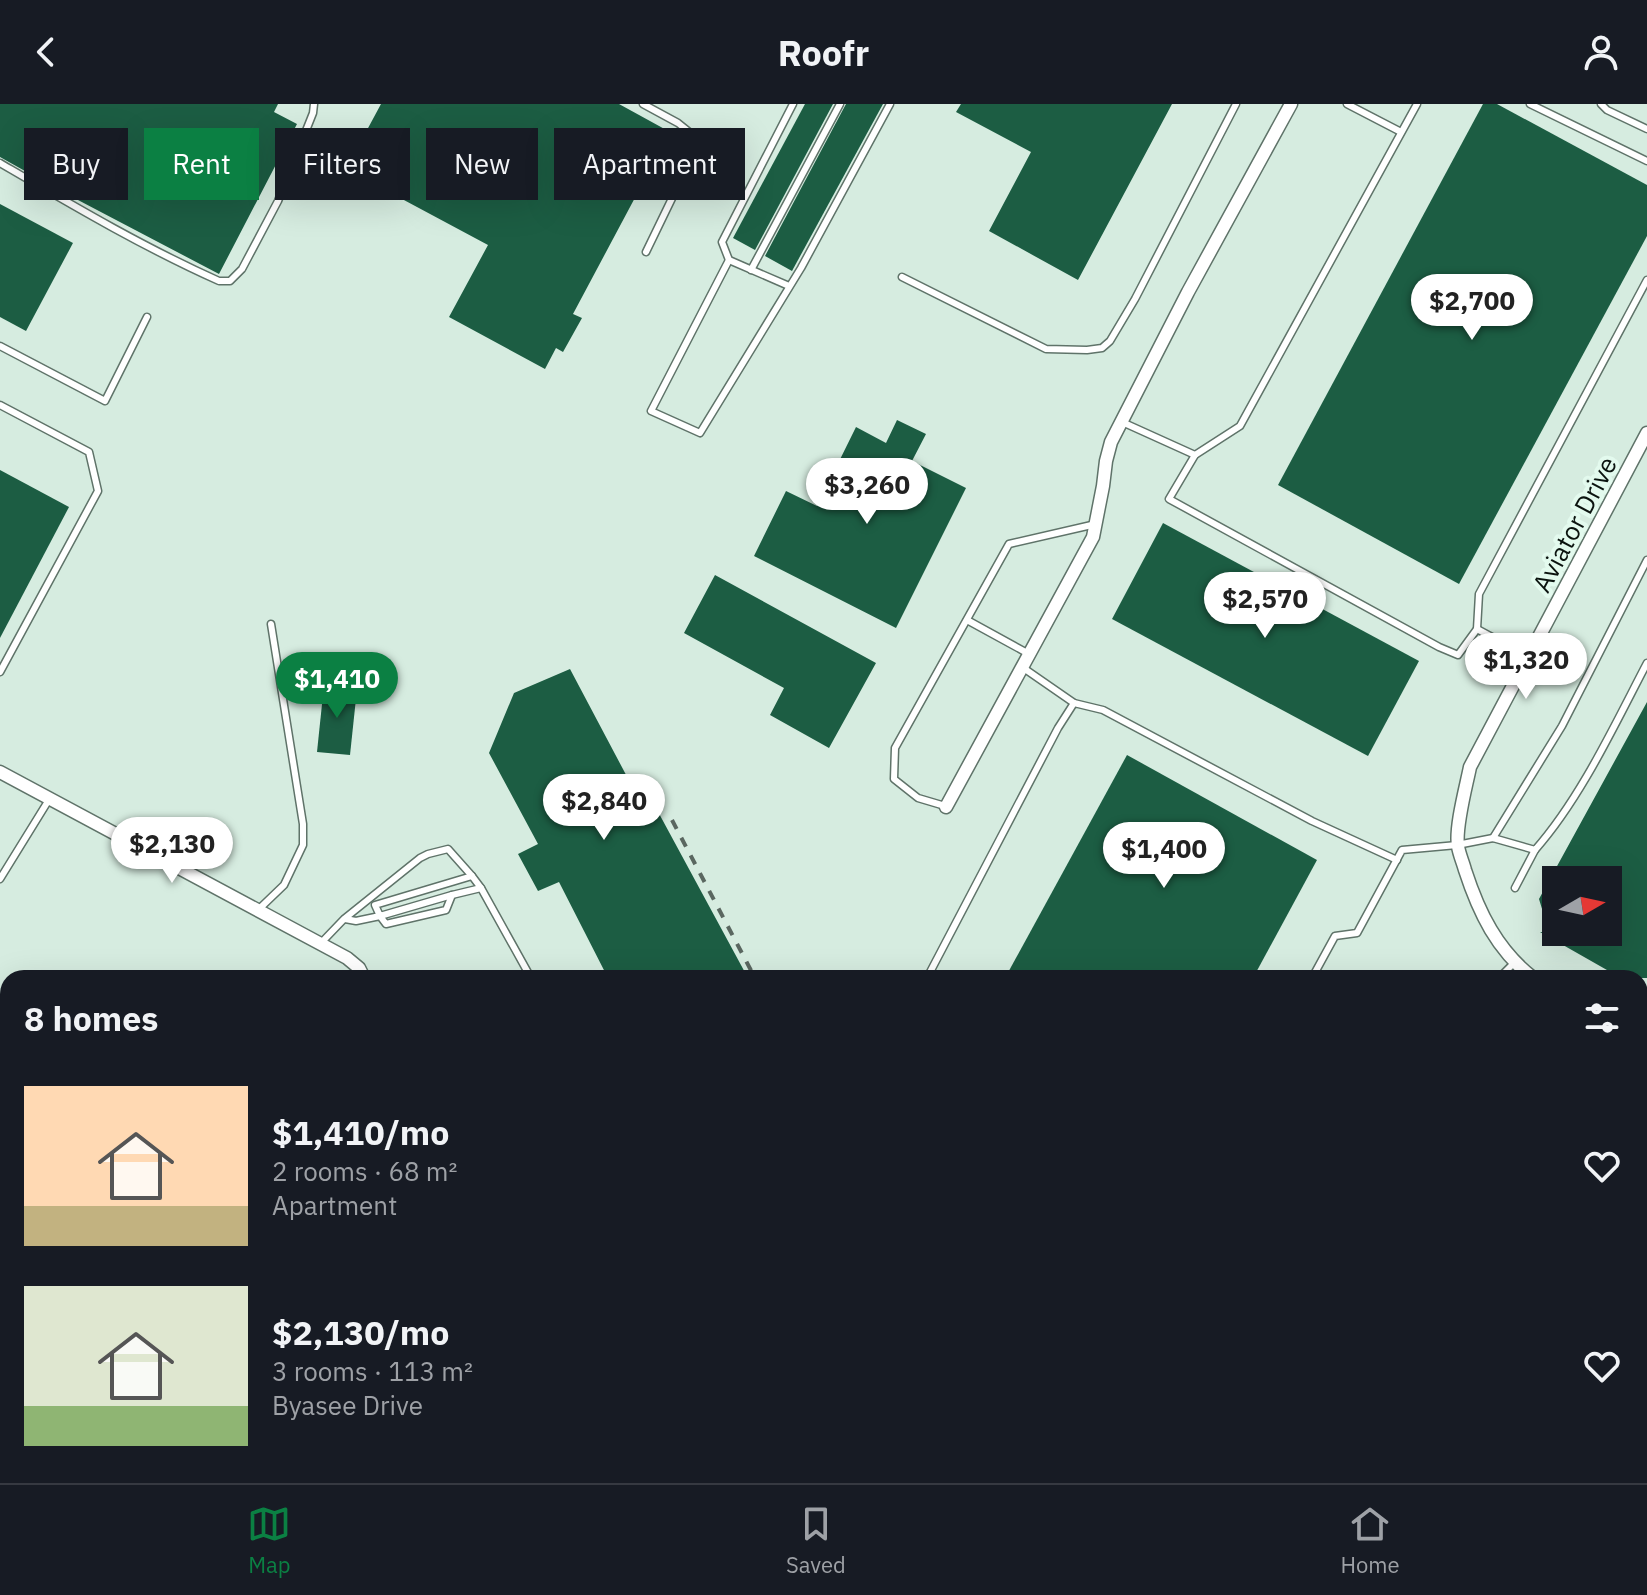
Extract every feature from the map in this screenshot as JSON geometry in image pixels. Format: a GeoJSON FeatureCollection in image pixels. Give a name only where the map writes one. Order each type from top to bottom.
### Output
{"type":"FeatureCollection","features":[{"type":"Feature","properties":{"kind":"street"},"geometry":{"type":"LineString","coordinates":[[946,807],[1093,537],[1111,442],[1188,292],[1291,104]]}},
{"type":"Feature","properties":{"kind":"street","name":"Aviator Drive"},"geometry":{"type":"LineString","coordinates":[[1524,970],[1487,926],[1457,845],[1470,767],[1647,433]]}},
{"type":"Feature","properties":{"kind":"street"},"geometry":{"type":"LineString","coordinates":[[0,772],[347,958],[360,970]]}},
{"type":"Feature","properties":{"kind":"lane"},"geometry":{"type":"LineString","coordinates":[[0,163],[168,258],[226,282],[242,269],[278,201],[314,104]]}},
{"type":"Feature","properties":{"kind":"lane"},"geometry":{"type":"LineString","coordinates":[[643,104],[693,135],[692,157],[646,252]]}},
{"type":"Feature","properties":{"kind":"lane"},"geometry":{"type":"LineString","coordinates":[[789,286],[729,260],[722,242],[793,104]]}},
{"type":"Feature","properties":{"kind":"lane"},"geometry":{"type":"LineString","coordinates":[[751,270],[840,104]]}},
{"type":"Feature","properties":{"kind":"lane"},"geometry":{"type":"LineString","coordinates":[[729,260],[651,411],[700,433],[801,268],[890,104]]}},
{"type":"Feature","properties":{"kind":"lane"},"geometry":{"type":"LineString","coordinates":[[902,277],[1046,349],[1102,348],[1110,341],[1135,299],[1236,104]]}},
{"type":"Feature","properties":{"kind":"lane"},"geometry":{"type":"LineString","coordinates":[[1347,104],[1401,132]]}},
{"type":"Feature","properties":{"kind":"lane"},"geometry":{"type":"LineString","coordinates":[[1417,104],[1240,426],[1195,455],[1169,499],[1458,655],[1477,629],[1479,594],[1647,280]]}},
{"type":"Feature","properties":{"kind":"lane"},"geometry":{"type":"LineString","coordinates":[[1530,104],[1647,161]]}},
{"type":"Feature","properties":{"kind":"lane"},"geometry":{"type":"LineString","coordinates":[[1601,104],[1607,110],[1647,129]]}},
{"type":"Feature","properties":{"kind":"lane"},"geometry":{"type":"LineString","coordinates":[[0,346],[105,401],[147,317]]}},
{"type":"Feature","properties":{"kind":"lane"},"geometry":{"type":"LineString","coordinates":[[0,405],[89,452],[98,491],[0,672]]}},
{"type":"Feature","properties":{"kind":"lane"},"geometry":{"type":"LineString","coordinates":[[1121,422],[1195,455]]}},
{"type":"Feature","properties":{"kind":"lane"},"geometry":{"type":"LineString","coordinates":[[946,807],[918,798],[894,779],[895,748],[1009,544],[1096,524]]}},
{"type":"Feature","properties":{"kind":"lane"},"geometry":{"type":"LineString","coordinates":[[1493,838],[1562,726],[1647,560]]}},
{"type":"Feature","properties":{"kind":"lane"},"geometry":{"type":"LineString","coordinates":[[967,620],[1029,654]]}},
{"type":"Feature","properties":{"kind":"lane"},"geometry":{"type":"LineString","coordinates":[[258,910],[284,885],[303,845],[303,824],[271,624]]}},
{"type":"Feature","properties":{"kind":"lane"},"geometry":{"type":"LineString","coordinates":[[1477,629],[1529,657]]}},
{"type":"Feature","properties":{"kind":"lane"},"geometry":{"type":"LineString","coordinates":[[1515,888],[1535,850],[1549,835],[1595,763],[1647,663]]}},
{"type":"Feature","properties":{"kind":"lane"},"geometry":{"type":"LineString","coordinates":[[1022,667],[1074,703],[1103,710],[1312,821],[1397,860]]}},
{"type":"Feature","properties":{"kind":"lane"},"geometry":{"type":"LineString","coordinates":[[931,970],[1074,703]]}},
{"type":"Feature","properties":{"kind":"lane"},"geometry":{"type":"LineString","coordinates":[[0,879],[50,798]]}},
{"type":"Feature","properties":{"kind":"lane"},"geometry":{"type":"LineString","coordinates":[[1316,970],[1335,936],[1357,933],[1402,850],[1493,838],[1535,850]]}},
{"type":"Feature","properties":{"kind":"lane"},"geometry":{"type":"LineString","coordinates":[[320,944],[344,919],[420,858],[448,849],[481,888],[527,970]]}},
{"type":"Feature","properties":{"kind":"lane"},"geometry":{"type":"LineString","coordinates":[[452,895],[446,910],[386,924],[375,905],[472,876]]}},
{"type":"Feature","properties":{"kind":"lane"},"geometry":{"type":"LineString","coordinates":[[344,919],[356,921],[380,916],[481,888]]}},
{"type":"Feature","properties":{"kind":"lane"},"geometry":{"type":"LineString","coordinates":[[1507,970],[1515,962]]}},
{"type":"Feature","properties":{"kind":"building"},"geometry":{"type":"Polygon","coordinates":[[[0,104],[278,104],[274,112],[297,124],[295,128],[275,128],[275,166],[259,197],[259,128],[144,128],[144,200],[257,200],[219,274],[78,200],[128,200],[128,128],[24,128],[24,170],[0,157],[0,104]]]}},
{"type":"Feature","properties":{"kind":"building"},"geometry":{"type":"Polygon","coordinates":[[[381,104],[619,104],[663,128],[554,128],[554,200],[634,200],[573,314],[582,318],[563,352],[556,348],[545,369],[449,317],[488,245],[404,200],[410,200],[410,128],[368,128],[381,104]]]}},
{"type":"Feature","properties":{"kind":"building"},"geometry":{"type":"Polygon","coordinates":[[[805,104],[833,104],[755,250],[733,238],[805,104]]]}},
{"type":"Feature","properties":{"kind":"building"},"geometry":{"type":"Polygon","coordinates":[[[846,104],[883,104],[792,271],[765,256],[846,104]]]}},
{"type":"Feature","properties":{"kind":"building"},"geometry":{"type":"Polygon","coordinates":[[[961,104],[1172,104],[1078,280],[989,231],[1031,152],[956,112],[961,104]]]}},
{"type":"Feature","properties":{"kind":"building"},"geometry":{"type":"Polygon","coordinates":[[[1483,104],[1497,104],[1647,185],[1647,236],[1459,584],[1278,485],[1483,104]]]}},
{"type":"Feature","properties":{"kind":"building"},"geometry":{"type":"Polygon","coordinates":[[[0,204],[73,243],[26,331],[0,317],[0,204]]]}},
{"type":"Feature","properties":{"kind":"building"},"geometry":{"type":"Polygon","coordinates":[[[897,420],[926,434],[912,461],[966,488],[896,628],[754,556],[786,491],[817,506],[856,427],[886,443],[897,420]]]}},
{"type":"Feature","properties":{"kind":"building"},"geometry":{"type":"Polygon","coordinates":[[[0,470],[69,507],[0,638],[0,470]]]}},
{"type":"Feature","properties":{"kind":"building"},"geometry":{"type":"Polygon","coordinates":[[[1163,523],[1419,661],[1368,756],[1112,619],[1163,523]]]}},
{"type":"Feature","properties":{"kind":"building"},"geometry":{"type":"Polygon","coordinates":[[[715,575],[876,663],[829,748],[770,715],[784,688],[684,633],[715,575]]]}},
{"type":"Feature","properties":{"kind":"building"},"geometry":{"type":"Polygon","coordinates":[[[570,669],[633,788],[643,784],[744,970],[604,970],[559,882],[538,891],[518,854],[538,844],[489,753],[514,693],[570,669]]]}},
{"type":"Feature","properties":{"kind":"building"},"geometry":{"type":"Polygon","coordinates":[[[324,685],[357,689],[350,755],[317,752],[324,685]]]}},
{"type":"Feature","properties":{"kind":"building"},"geometry":{"type":"Polygon","coordinates":[[[1647,702],[1647,970],[1607,970],[1565,946],[1622,946],[1622,866],[1557,866],[1647,702]]]}},
{"type":"Feature","properties":{"kind":"building"},"geometry":{"type":"Polygon","coordinates":[[[1127,755],[1317,860],[1257,970],[1009,970],[1127,755]]]}},
{"type":"Feature","properties":{"kind":"railway"},"geometry":{"type":"LineString","coordinates":[[672,820],[751,970]]}}]}
